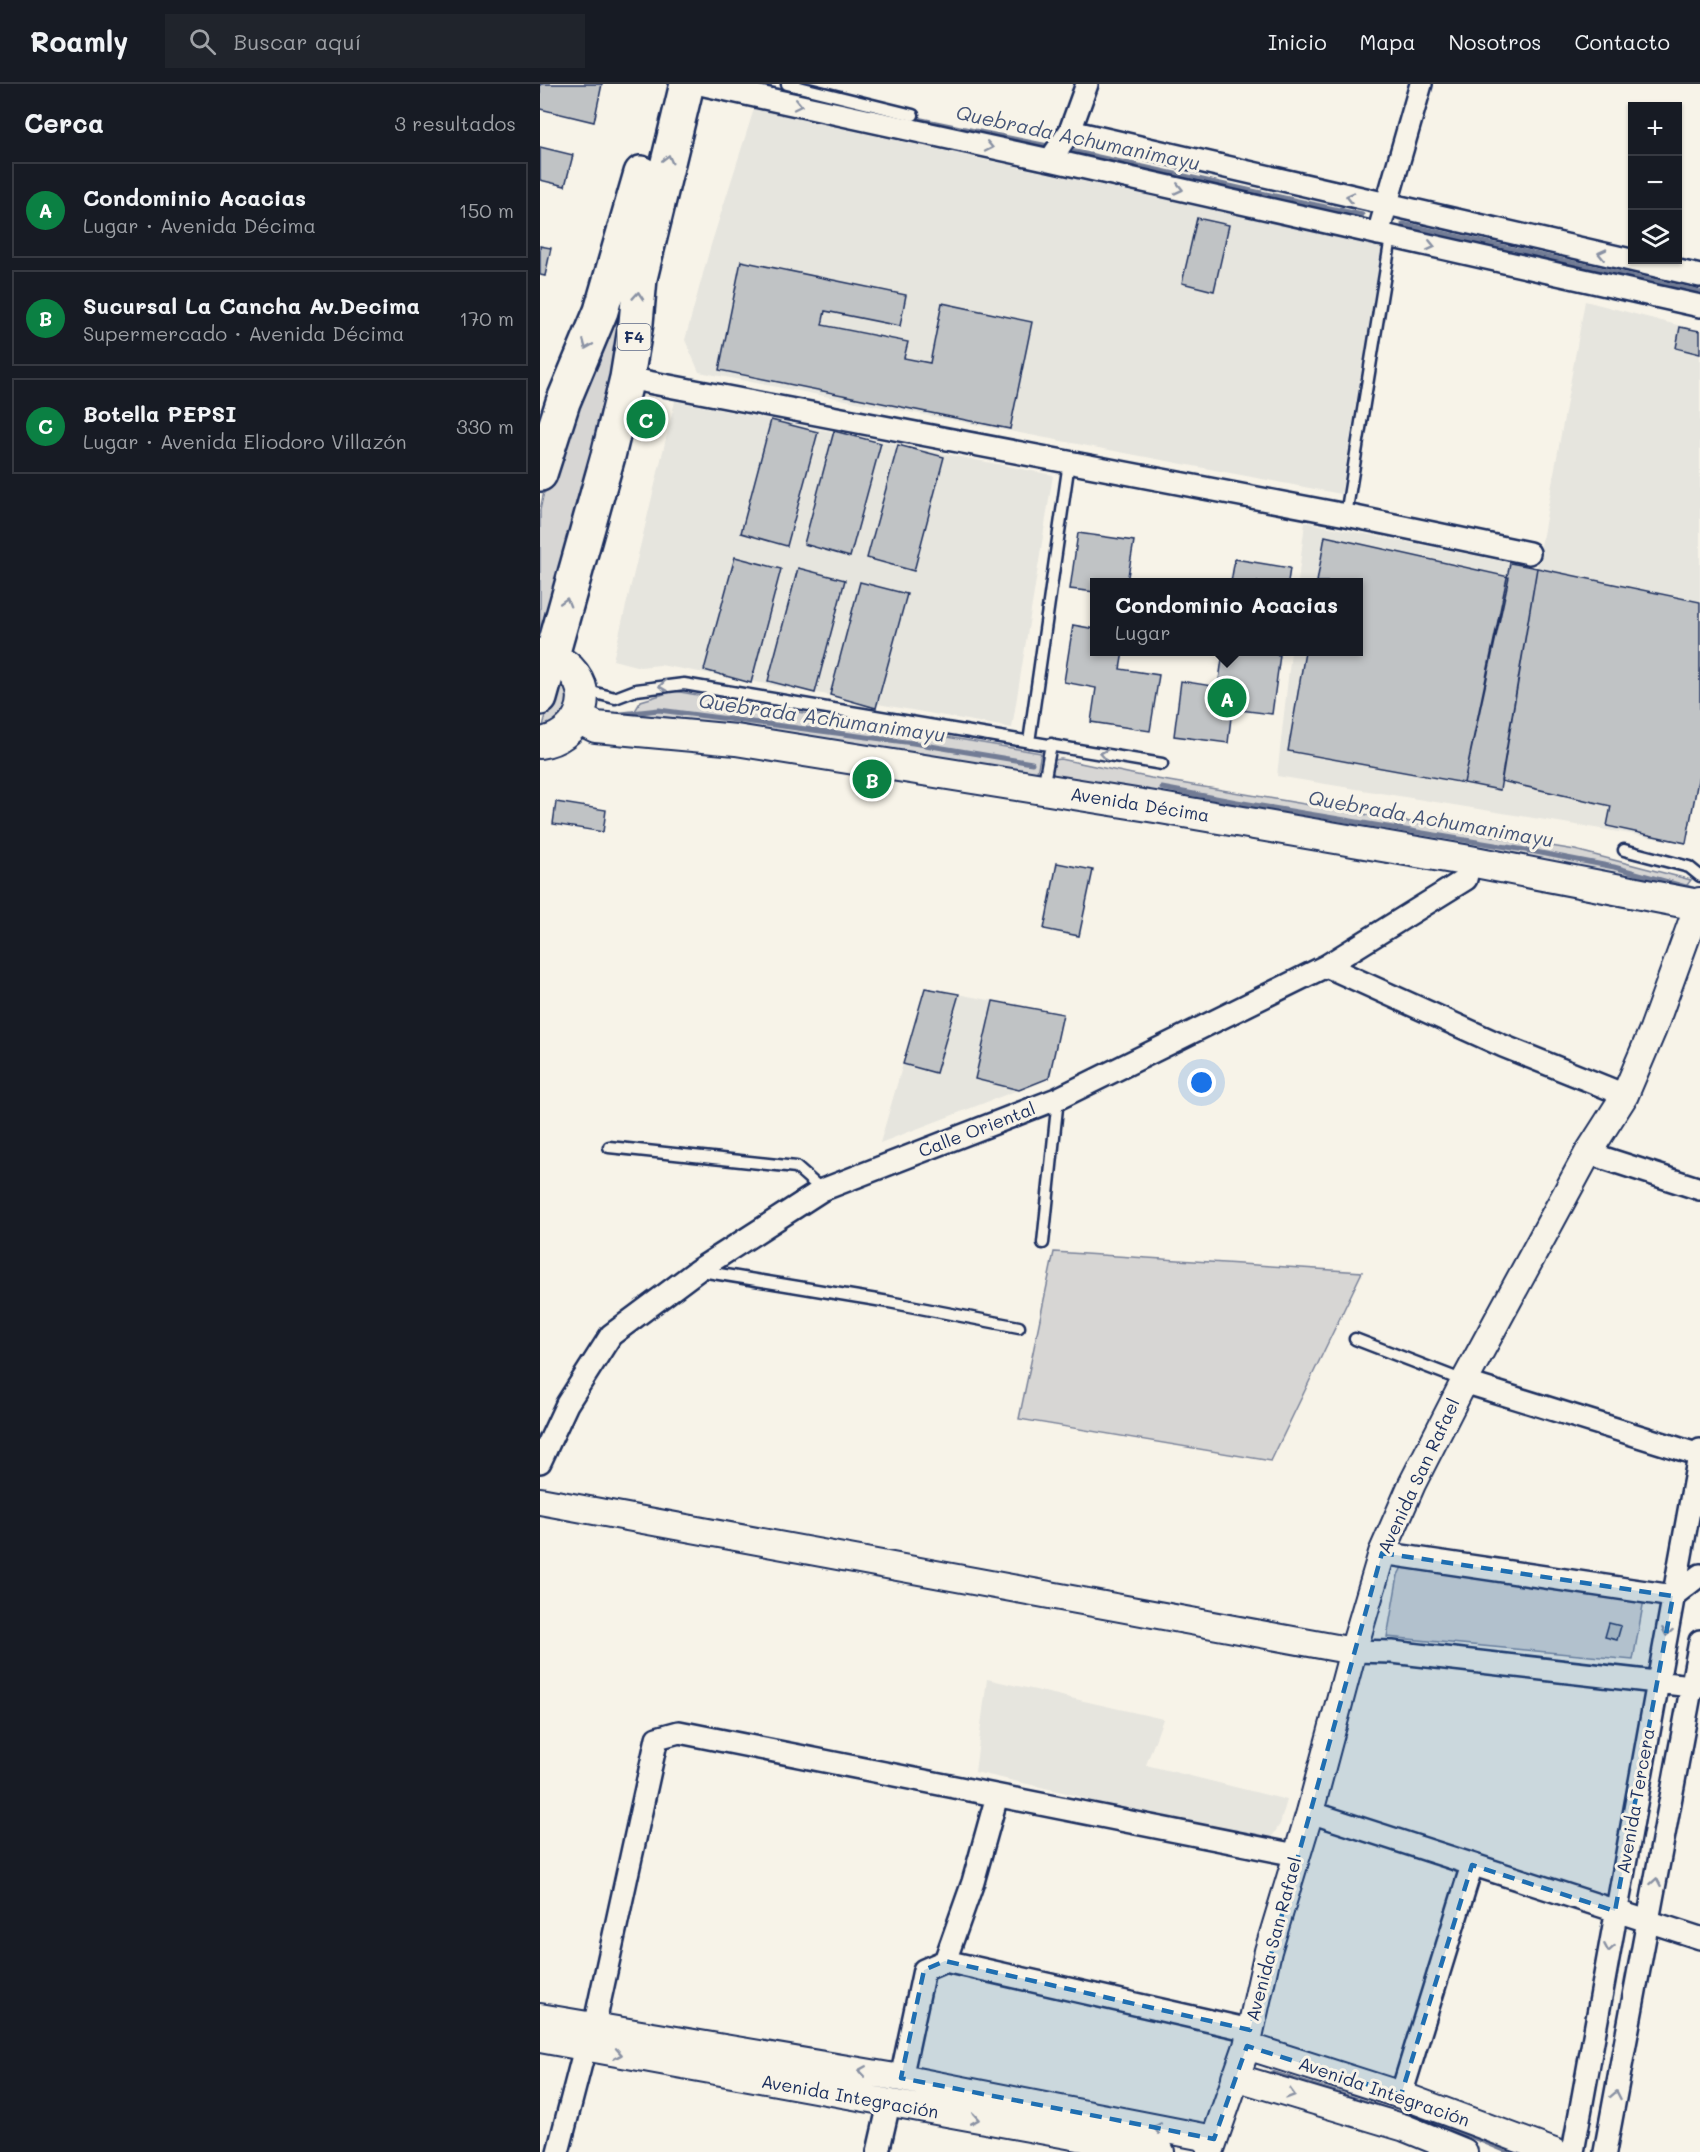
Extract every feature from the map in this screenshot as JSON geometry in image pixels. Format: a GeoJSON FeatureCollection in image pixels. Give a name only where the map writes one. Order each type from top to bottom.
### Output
{"type":"FeatureCollection","features":[{"type":"Feature","properties":{"kind":"highway","name":"F4"},"geometry":{"type":"LineString","coordinates":[[540,474],[563,402],[601,311],[632,210],[664,84]]}},
{"type":"Feature","properties":{"kind":"highway","name":"F4"},"geometry":{"type":"LineString","coordinates":[[540,697],[546,656],[608,456],[627,378],[636,323],[640,278],[687,84]]}},
{"type":"Feature","properties":{"kind":"main road"},"geometry":{"type":"LineString","coordinates":[[540,743],[554,741],[566,734],[579,704],[570,670],[546,656]]}},
{"type":"Feature","properties":{"kind":"main road","name":"Avenida Décima"},"geometry":{"type":"LineString","coordinates":[[579,704],[596,727],[736,740],[1043,789],[1470,861],[1699,904]]}},
{"type":"Feature","properties":{"kind":"street"},"geometry":{"type":"LineString","coordinates":[[700,84],[1385,205],[1700,276]]}},
{"type":"Feature","properties":{"kind":"street"},"geometry":{"type":"LineString","coordinates":[[1059,147],[1087,84]]}},
{"type":"Feature","properties":{"kind":"street"},"geometry":{"type":"LineString","coordinates":[[1384,235],[1385,205],[1421,84]]}},
{"type":"Feature","properties":{"kind":"street"},"geometry":{"type":"LineString","coordinates":[[1059,147],[1384,235],[1700,306]]}},
{"type":"Feature","properties":{"kind":"street"},"geometry":{"type":"LineString","coordinates":[[627,378],[1346,515],[1529,553]]}},
{"type":"Feature","properties":{"kind":"street","name":"Calle Oriental"},"geometry":{"type":"LineString","coordinates":[[540,1462],[567,1404],[611,1335],[698,1270],[822,1190],[1059,1098],[1326,966],[1466,879],[1470,861]]}},
{"type":"Feature","properties":{"kind":"street","name":"Avenida San Rafael"},"geometry":{"type":"LineString","coordinates":[[1212,2145],[1248,2038],[1268,1951],[1310,1812],[1382,1552],[1412,1484],[1464,1382],[1588,1153],[1625,1095],[1653,1029],[1699,904]]}},
{"type":"Feature","properties":{"kind":"street"},"geometry":{"type":"LineString","coordinates":[[1326,966],[1503,1046],[1625,1095]]}},
{"type":"Feature","properties":{"kind":"street"},"geometry":{"type":"LineString","coordinates":[[1588,1153],[1700,1189]]}},
{"type":"Feature","properties":{"kind":"street"},"geometry":{"type":"LineString","coordinates":[[1464,1382],[1700,1455]]}},
{"type":"Feature","properties":{"kind":"street","name":"Avenida Tercera"},"geometry":{"type":"LineString","coordinates":[[1573,2152],[1700,1455]]}},
{"type":"Feature","properties":{"kind":"street"},"geometry":{"type":"LineString","coordinates":[[540,1501],[1353,1651],[1404,1654],[1696,1687]]}},
{"type":"Feature","properties":{"kind":"street"},"geometry":{"type":"LineString","coordinates":[[1382,1552],[1673,1596],[1700,1575]]}},
{"type":"Feature","properties":{"kind":"street","name":"Avenida Tercera"},"geometry":{"type":"LineString","coordinates":[[1605,2152],[1648,1922],[1696,1687],[1700,1641]]}},
{"type":"Feature","properties":{"kind":"street"},"geometry":{"type":"LineString","coordinates":[[558,2152],[589,2037],[657,1738],[679,1732],[1296,1855]]}},
{"type":"Feature","properties":{"kind":"street"},"geometry":{"type":"LineString","coordinates":[[945,1961],[974,1882],[997,1796]]}},
{"type":"Feature","properties":{"kind":"street"},"geometry":{"type":"LineString","coordinates":[[1310,1812],[1700,1938]]}},
{"type":"Feature","properties":{"kind":"street"},"geometry":{"type":"LineString","coordinates":[[1401,2095],[1472,1865]]}},
{"type":"Feature","properties":{"kind":"street"},"geometry":{"type":"LineString","coordinates":[[901,2078],[924,1970],[945,1961],[1248,2038]]}},
{"type":"Feature","properties":{"kind":"street"},"geometry":{"type":"LineString","coordinates":[[540,2017],[589,2037]]}},
{"type":"Feature","properties":{"kind":"street","name":"Avenida Integración"},"geometry":{"type":"LineString","coordinates":[[540,2039],[589,2037],[901,2078],[1212,2145]]}},
{"type":"Feature","properties":{"kind":"street","name":"Avenida Integración"},"geometry":{"type":"LineString","coordinates":[[589,2037],[889,2104],[1161,2152]]}},
{"type":"Feature","properties":{"kind":"street","name":"Avenida Integración"},"geometry":{"type":"LineString","coordinates":[[1248,2038],[1554,2152]]}},
{"type":"Feature","properties":{"kind":"street","name":"Avenida Integración"},"geometry":{"type":"LineString","coordinates":[[1235,2077],[1405,2128],[1464,2152]]}},
{"type":"Feature","properties":{"kind":"street"},"geometry":{"type":"LineString","coordinates":[[878,2152],[889,2104]]}},
{"type":"Feature","properties":{"kind":"lane"},"geometry":{"type":"LineString","coordinates":[[787,84],[913,116]]}},
{"type":"Feature","properties":{"kind":"lane"},"geometry":{"type":"LineString","coordinates":[[1346,515],[1384,235]]}},
{"type":"Feature","properties":{"kind":"lane"},"geometry":{"type":"LineString","coordinates":[[1029,742],[1069,462]]}},
{"type":"Feature","properties":{"kind":"lane"},"geometry":{"type":"LineString","coordinates":[[579,704],[615,698],[636,690],[684,684],[1162,764]]}},
{"type":"Feature","properties":{"kind":"lane"},"geometry":{"type":"LineString","coordinates":[[1043,789],[1051,744]]}},
{"type":"Feature","properties":{"kind":"lane"},"geometry":{"type":"LineString","coordinates":[[1624,850],[1689,867],[1700,876]]}},
{"type":"Feature","properties":{"kind":"lane"},"geometry":{"type":"LineString","coordinates":[[1043,1243],[1059,1098]]}},
{"type":"Feature","properties":{"kind":"lane"},"geometry":{"type":"LineString","coordinates":[[609,1147],[796,1167],[822,1190]]}},
{"type":"Feature","properties":{"kind":"lane"},"geometry":{"type":"LineString","coordinates":[[698,1270],[889,1302],[1019,1327]]}},
{"type":"Feature","properties":{"kind":"lane"},"geometry":{"type":"LineString","coordinates":[[1355,1339],[1464,1382]]}},
{"type":"Feature","properties":{"kind":"highlighted area"},"geometry":{"type":"Polygon","coordinates":[[[1382,1553],[1673,1596],[1615,1911],[1472,1865],[1401,2095],[1247,2046],[1214,2139],[901,2078],[924,1970],[945,1961],[1250,2030],[1382,1553]]]}},
{"type":"Feature","properties":{"kind":"shaded area"},"geometry":{"type":"Polygon","coordinates":[[[754,109],[1382,247],[1341,494],[699,372],[685,340],[710,248],[754,109]]]}},
{"type":"Feature","properties":{"kind":"shaded area"},"geometry":{"type":"Polygon","coordinates":[[[624,276],[615,378],[540,642],[540,510],[545,487],[624,276]]]}},
{"type":"Feature","properties":{"kind":"shaded area"},"geometry":{"type":"Polygon","coordinates":[[[1585,301],[1700,331],[1700,770],[1686,843],[1277,776],[1291,656],[1363,656],[1363,578],[1298,578],[1305,522],[1537,568],[1585,301]]]}},
{"type":"Feature","properties":{"kind":"shaded area"},"geometry":{"type":"Polygon","coordinates":[[[675,401],[1053,475],[1012,728],[660,665],[640,667],[613,660],[675,401]]]}},
{"type":"Feature","properties":{"kind":"shaded area"},"geometry":{"type":"Polygon","coordinates":[[[558,671],[563,675],[572,710],[540,737],[558,671]]]}},
{"type":"Feature","properties":{"kind":"shaded area"},"geometry":{"type":"Polygon","coordinates":[[[674,691],[1041,753],[1036,777],[732,724],[633,714],[641,701],[674,691]]]}},
{"type":"Feature","properties":{"kind":"shaded area"},"geometry":{"type":"Polygon","coordinates":[[[1061,759],[1151,778],[1575,850],[1691,880],[1684,889],[1055,777],[1052,771],[1054,760],[1061,759]]]}},
{"type":"Feature","properties":{"kind":"shaded area"},"geometry":{"type":"Polygon","coordinates":[[[925,988],[1063,1014],[1049,1078],[880,1143],[925,988]]]}},
{"type":"Feature","properties":{"kind":"shaded area"},"geometry":{"type":"Polygon","coordinates":[[[1054,1252],[1362,1272],[1271,1461],[1019,1419],[1054,1252]]]}},
{"type":"Feature","properties":{"kind":"shaded area"},"geometry":{"type":"Polygon","coordinates":[[[1409,1554],[1646,1589],[1633,1660],[1387,1637],[1398,1575],[1409,1554]]]}},
{"type":"Feature","properties":{"kind":"shaded area"},"geometry":{"type":"Polygon","coordinates":[[[987,1679],[1163,1719],[1146,1765],[1287,1800],[1280,1824],[1267,1845],[1124,1813],[1075,1795],[975,1772],[987,1679]]]}},
{"type":"Feature","properties":{"kind":"building"},"geometry":{"type":"Polygon","coordinates":[[[540,84],[602,84],[594,122],[540,109],[540,84]]]}},
{"type":"Feature","properties":{"kind":"building"},"geometry":{"type":"Polygon","coordinates":[[[540,147],[573,155],[565,186],[540,180],[540,147]]]}},
{"type":"Feature","properties":{"kind":"building"},"geometry":{"type":"Polygon","coordinates":[[[1197,218],[1229,225],[1214,291],[1182,283],[1197,218]]]}},
{"type":"Feature","properties":{"kind":"building"},"geometry":{"type":"Polygon","coordinates":[[[540,246],[551,248],[545,276],[540,275],[540,246]]]}},
{"type":"Feature","properties":{"kind":"building"},"geometry":{"type":"Polygon","coordinates":[[[741,261],[906,295],[900,326],[825,311],[822,325],[908,342],[904,358],[930,363],[942,303],[1032,322],[1010,429],[719,370],[741,261]]]}},
{"type":"Feature","properties":{"kind":"building"},"geometry":{"type":"Polygon","coordinates":[[[1680,327],[1700,331],[1700,354],[1676,348],[1680,327]]]}},
{"type":"Feature","properties":{"kind":"building"},"geometry":{"type":"Polygon","coordinates":[[[771,420],[818,432],[787,546],[741,533],[771,420]]]}},
{"type":"Feature","properties":{"kind":"building"},"geometry":{"type":"Polygon","coordinates":[[[834,431],[881,443],[850,557],[804,544],[834,431]]]}},
{"type":"Feature","properties":{"kind":"building"},"geometry":{"type":"Polygon","coordinates":[[[898,445],[944,457],[914,571],[867,558],[898,445]]]}},
{"type":"Feature","properties":{"kind":"building"},"geometry":{"type":"Polygon","coordinates":[[[1078,533],[1134,541],[1128,578],[1090,578],[1090,591],[1070,589],[1078,533]]]}},
{"type":"Feature","properties":{"kind":"building"},"geometry":{"type":"Polygon","coordinates":[[[1325,536],[1509,577],[1464,783],[1288,751],[1304,656],[1363,656],[1363,578],[1318,578],[1325,536]]]}},
{"type":"Feature","properties":{"kind":"building"},"geometry":{"type":"Polygon","coordinates":[[[735,557],[781,569],[751,683],[704,670],[735,557]]]}},
{"type":"Feature","properties":{"kind":"building"},"geometry":{"type":"Polygon","coordinates":[[[1235,559],[1290,568],[1289,578],[1232,578],[1235,559]]]}},
{"type":"Feature","properties":{"kind":"building"},"geometry":{"type":"Polygon","coordinates":[[[1510,563],[1537,568],[1500,790],[1464,783],[1510,563]]]}},
{"type":"Feature","properties":{"kind":"building"},"geometry":{"type":"Polygon","coordinates":[[[798,568],[845,580],[815,693],[768,681],[798,568]]]}},
{"type":"Feature","properties":{"kind":"building"},"geometry":{"type":"Polygon","coordinates":[[[1537,568],[1700,602],[1700,770],[1686,843],[1607,826],[1611,806],[1501,781],[1537,568]]]}},
{"type":"Feature","properties":{"kind":"building"},"geometry":{"type":"Polygon","coordinates":[[[860,582],[907,594],[876,708],[830,695],[860,582]]]}},
{"type":"Feature","properties":{"kind":"building"},"geometry":{"type":"Polygon","coordinates":[[[1073,625],[1090,628],[1090,656],[1122,656],[1120,669],[1159,675],[1150,731],[1091,722],[1096,688],[1064,682],[1073,625]]]}},
{"type":"Feature","properties":{"kind":"building"},"geometry":{"type":"Polygon","coordinates":[[[1222,656],[1280,656],[1272,714],[1232,709],[1228,743],[1174,736],[1181,681],[1218,687],[1222,656]]]}},
{"type":"Feature","properties":{"kind":"building"},"geometry":{"type":"Polygon","coordinates":[[[556,802],[606,810],[603,832],[553,824],[556,802]]]}},
{"type":"Feature","properties":{"kind":"building"},"geometry":{"type":"Polygon","coordinates":[[[1057,863],[1093,870],[1079,936],[1044,929],[1057,863]]]}},
{"type":"Feature","properties":{"kind":"building"},"geometry":{"type":"Polygon","coordinates":[[[925,988],[959,994],[936,1073],[903,1064],[925,988]]]}},
{"type":"Feature","properties":{"kind":"building"},"geometry":{"type":"Polygon","coordinates":[[[993,1001],[1063,1014],[1049,1078],[1019,1090],[975,1079],[993,1001]]]}},
{"type":"Feature","properties":{"kind":"building"},"geometry":{"type":"Polygon","coordinates":[[[1609,1623],[1621,1626],[1617,1640],[1605,1637],[1609,1623]]]}},
{"type":"Feature","properties":{"kind":"waterway","name":"Quebrada Achumanimayu"},"geometry":{"type":"LineString","coordinates":[[751,84],[850,105]]}},
{"type":"Feature","properties":{"kind":"waterway","name":"Quebrada Achumanimayu"},"geometry":{"type":"LineString","coordinates":[[912,118],[1053,147]]}},
{"type":"Feature","properties":{"kind":"waterway","name":"Quebrada Achumanimayu"},"geometry":{"type":"LineString","coordinates":[[1062,149],[1362,215]]}},
{"type":"Feature","properties":{"kind":"waterway","name":"Quebrada Achumanimayu"},"geometry":{"type":"LineString","coordinates":[[1403,224],[1700,292]]}},
{"type":"Feature","properties":{"kind":"waterway","name":"Quebrada Achumanimayu"},"geometry":{"type":"LineString","coordinates":[[612,715],[659,710],[913,743],[1032,763]]}},
{"type":"Feature","properties":{"kind":"waterway","name":"Quebrada Achumanimayu"},"geometry":{"type":"LineString","coordinates":[[1162,788],[1525,850],[1614,867],[1693,889]]}},
{"type":"Feature","properties":{"kind":"waterway"},"geometry":{"type":"LineString","coordinates":[[1272,2073],[1392,2111]]}},
{"type":"Feature","properties":{"kind":"waterway"},"geometry":{"type":"LineString","coordinates":[[896,2089],[916,2095]]}},
{"type":"Feature","properties":{"kind":"waterway"},"geometry":{"type":"LineString","coordinates":[[1409,2116],[1468,2135],[1509,2152]]}},
{"type":"Feature","properties":{"kind":"place","name":"Botella PEPSI"},"geometry":{"type":"Point","coordinates":[646,419]}},
{"type":"Feature","properties":{"kind":"place","name":"Condominio Acacias"},"geometry":{"type":"Point","coordinates":[1227,698]}},
{"type":"Feature","properties":{"kind":"place","name":"Sucursal La Cancha Av.Decima"},"geometry":{"type":"Point","coordinates":[872,779]}}]}
